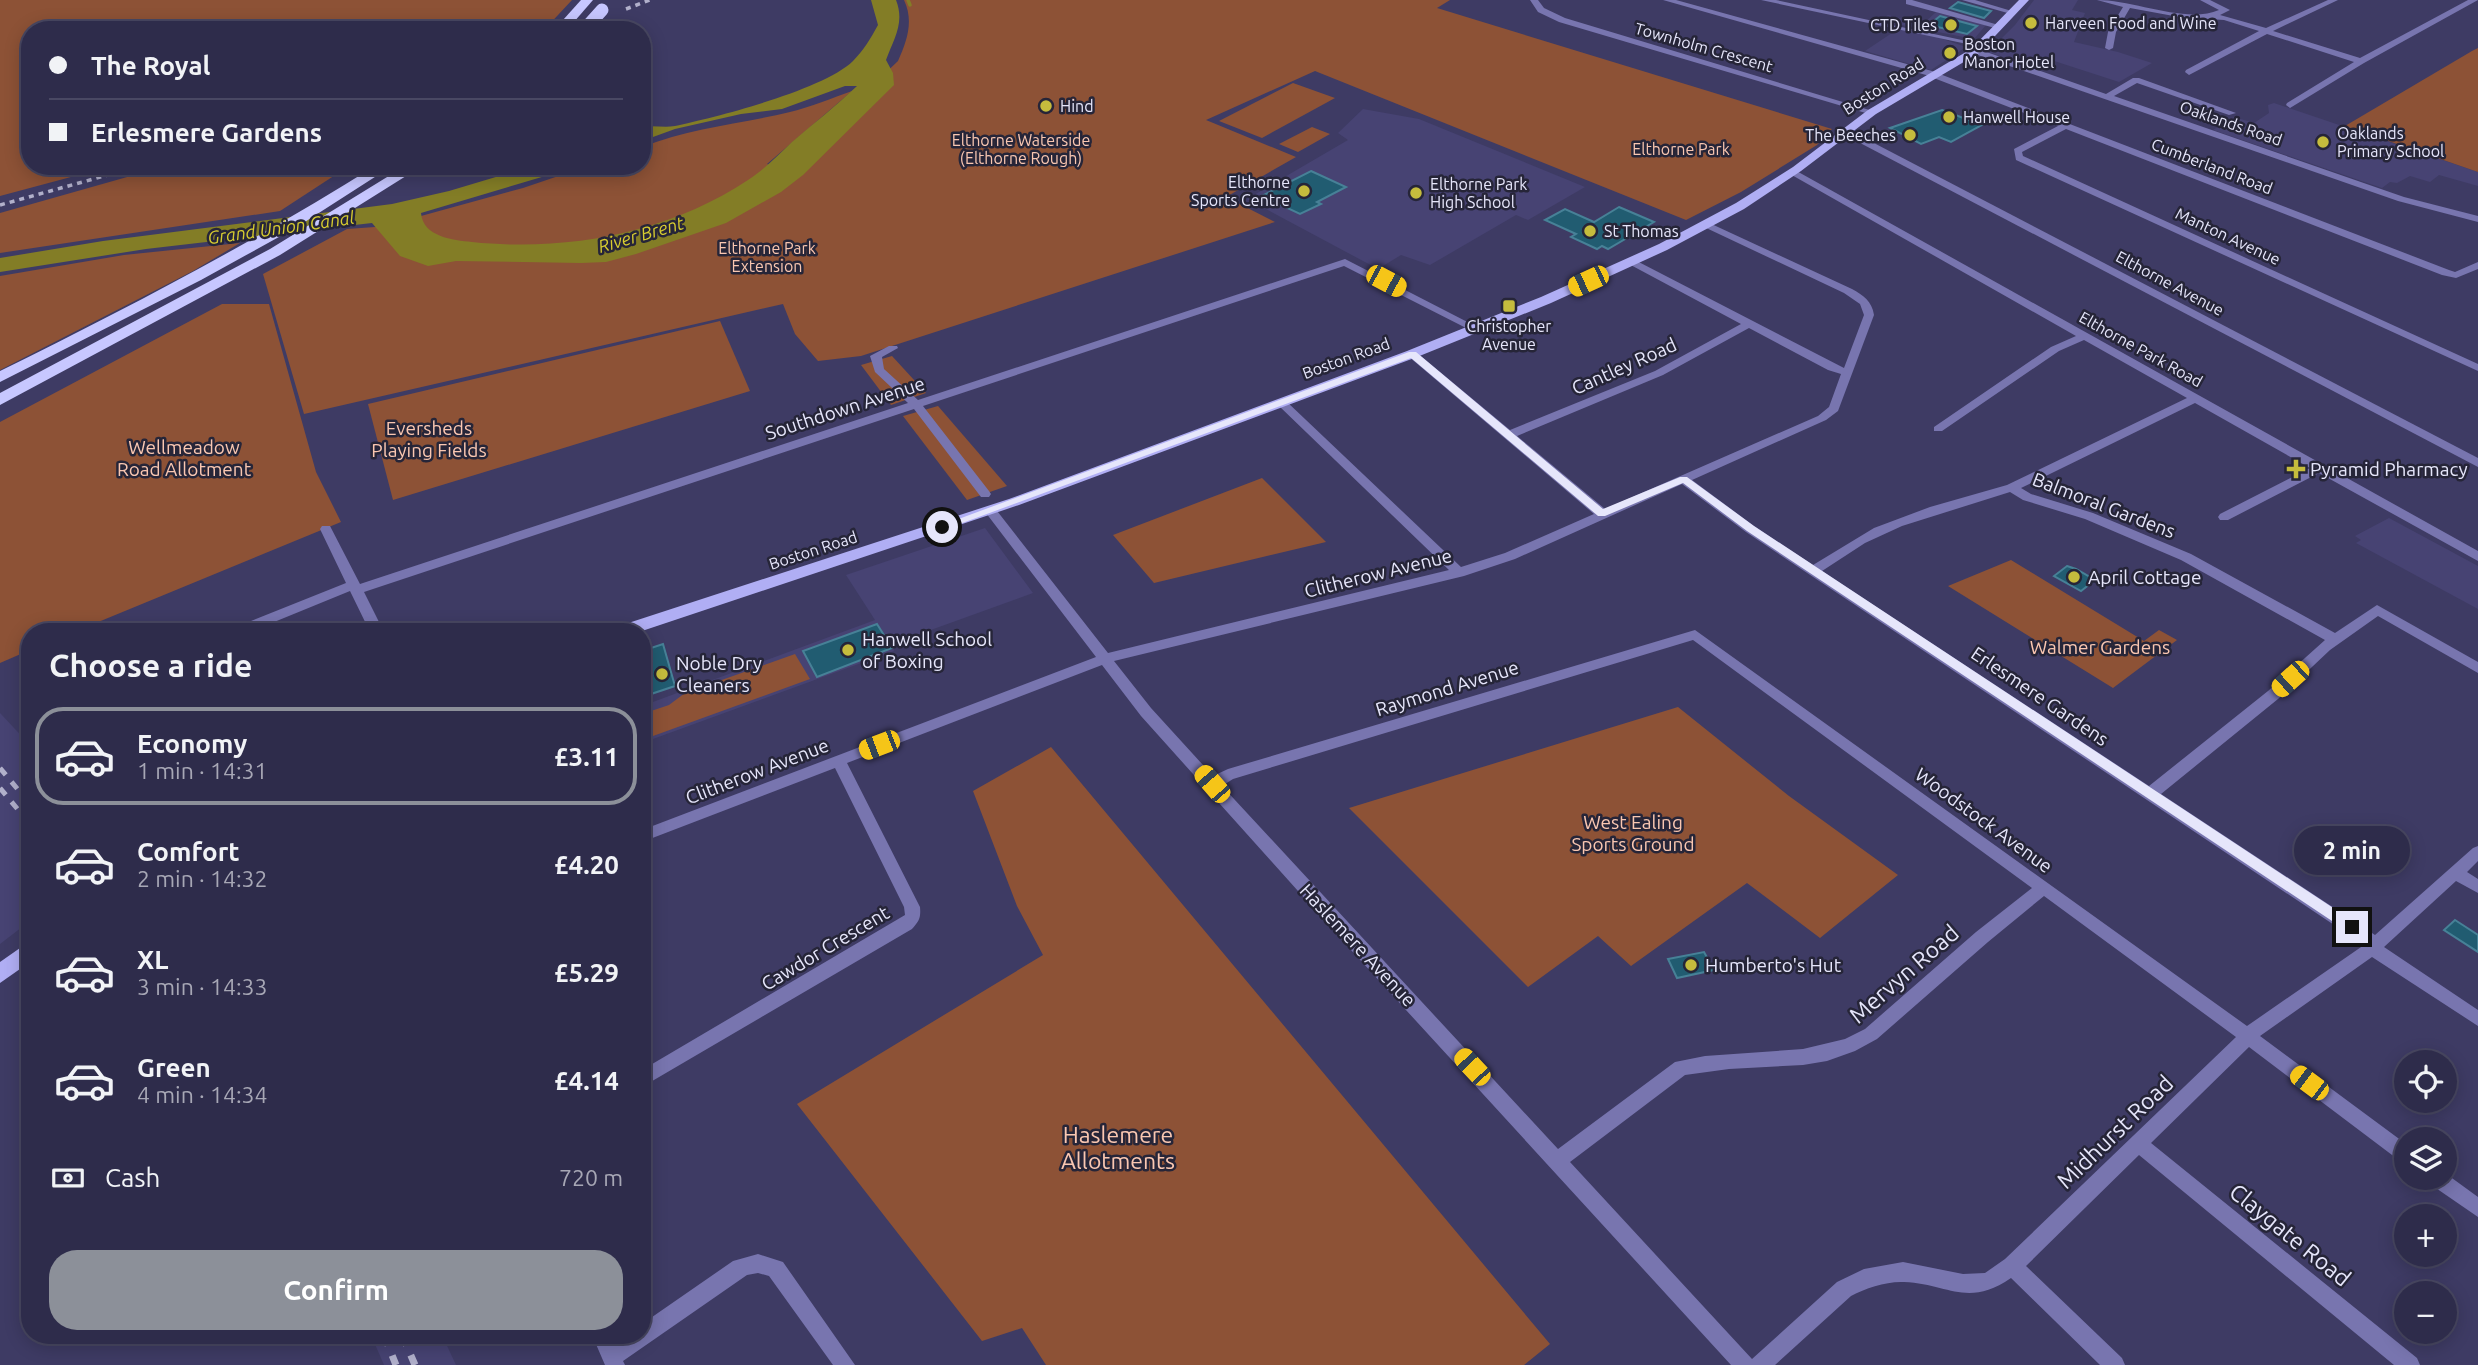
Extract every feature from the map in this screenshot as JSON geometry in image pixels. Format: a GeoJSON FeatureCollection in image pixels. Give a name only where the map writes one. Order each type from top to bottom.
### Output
{"type":"FeatureCollection","features":[{"type":"Feature","properties":{"kind":"highway"},"geometry":{"type":"LineString","coordinates":[[568,21],[587,0]]}},
{"type":"Feature","properties":{"kind":"highway"},"geometry":{"type":"LineString","coordinates":[[592,21],[611,0]]}},
{"type":"Feature","properties":{"kind":"highway"},"geometry":{"type":"LineString","coordinates":[[0,376],[237,255],[371,175]]}},
{"type":"Feature","properties":{"kind":"highway"},"geometry":{"type":"LineString","coordinates":[[0,401],[275,252],[401,175]]}},
{"type":"Feature","properties":{"kind":"main road","name":"Boston Road"},"geometry":{"type":"LineString","coordinates":[[647,623],[880,548],[988,502],[1282,403],[1476,329],[1631,261],[1740,206],[1793,172],[1872,111],[1935,76],[1978,48],[2024,0]]}},
{"type":"Feature","properties":{"kind":"main road"},"geometry":{"type":"LineString","coordinates":[[0,974],[21,957]]}},
{"type":"Feature","properties":{"kind":"street","name":"Townholm Crescent"},"geometry":{"type":"LineString","coordinates":[[1534,0],[1541,10],[1562,20],[1872,111]]}},
{"type":"Feature","properties":{"kind":"street","name":"Townholm Crescent"},"geometry":{"type":"LineString","coordinates":[[1667,0],[1935,76]]}},
{"type":"Feature","properties":{"kind":"street","name":"Oaklands Road"},"geometry":{"type":"LineString","coordinates":[[1765,0],[1978,48],[2106,97],[2389,195],[2478,219]]}},
{"type":"Feature","properties":{"kind":"street"},"geometry":{"type":"LineString","coordinates":[[1966,0],[2011,12]]}},
{"type":"Feature","properties":{"kind":"street"},"geometry":{"type":"LineString","coordinates":[[2101,0],[2179,15],[2211,16],[2361,61]]}},
{"type":"Feature","properties":{"kind":"street"},"geometry":{"type":"LineString","coordinates":[[2204,0],[2226,10],[2211,16]]}},
{"type":"Feature","properties":{"kind":"street"},"geometry":{"type":"LineString","coordinates":[[2189,72],[2266,31],[2334,0]]}},
{"type":"Feature","properties":{"kind":"street"},"geometry":{"type":"LineString","coordinates":[[2290,105],[2361,61],[2474,0]]}},
{"type":"Feature","properties":{"kind":"street"},"geometry":{"type":"LineString","coordinates":[[1909,2],[1998,26]]}},
{"type":"Feature","properties":{"kind":"street"},"geometry":{"type":"LineString","coordinates":[[2109,48],[2112,32],[2126,6]]}},
{"type":"Feature","properties":{"kind":"street","name":"Cumberland Road"},"geometry":{"type":"LineString","coordinates":[[1935,76],[2446,273],[2456,275],[2478,265]]}},
{"type":"Feature","properties":{"kind":"street"},"geometry":{"type":"LineString","coordinates":[[2106,97],[2136,80],[2232,113]]}},
{"type":"Feature","properties":{"kind":"street","name":"Manton Avenue"},"geometry":{"type":"LineString","coordinates":[[2065,126],[2017,151],[2019,158],[2478,368]]}},
{"type":"Feature","properties":{"kind":"street","name":"Elthorne Avenue"},"geometry":{"type":"LineString","coordinates":[[1846,132],[2478,463]]}},
{"type":"Feature","properties":{"kind":"street","name":"Elthorne Park Road"},"geometry":{"type":"LineString","coordinates":[[1793,172],[2477,556]]}},
{"type":"Feature","properties":{"kind":"street","name":"Clitherow Avenue"},"geometry":{"type":"LineString","coordinates":[[651,833],[1104,659],[1459,573],[1510,556],[1601,513],[1822,418],[1834,409],[1869,315],[1868,307],[1863,300],[1705,224]]}},
{"type":"Feature","properties":{"kind":"street","name":"Southdown Avenue"},"geometry":{"type":"LineString","coordinates":[[261,623],[356,588],[1344,260],[1476,329]]}},
{"type":"Feature","properties":{"kind":"street"},"geometry":{"type":"LineString","coordinates":[[1631,261],[1832,368],[1847,372]]}},
{"type":"Feature","properties":{"kind":"street","name":"Cantley Road"},"geometry":{"type":"LineString","coordinates":[[1511,435],[1659,373],[1749,324]]}},
{"type":"Feature","properties":{"kind":"street"},"geometry":{"type":"LineString","coordinates":[[1938,429],[2055,349],[2084,335]]}},
{"type":"Feature","properties":{"kind":"street","name":"Haslemere Avenue"},"geometry":{"type":"LineString","coordinates":[[893,348],[876,356],[879,370],[915,403],[1146,712],[1745,1365]]}},
{"type":"Feature","properties":{"kind":"street"},"geometry":{"type":"LineString","coordinates":[[1412,354],[1601,513]]}},
{"type":"Feature","properties":{"kind":"street"},"geometry":{"type":"LineString","coordinates":[[2011,488],[2196,398]]}},
{"type":"Feature","properties":{"kind":"street"},"geometry":{"type":"LineString","coordinates":[[1282,403],[1459,573]]}},
{"type":"Feature","properties":{"kind":"street"},"geometry":{"type":"LineString","coordinates":[[2224,517],[2318,468]]}},
{"type":"Feature","properties":{"kind":"street","name":"Erlesmere Gardens"},"geometry":{"type":"LineString","coordinates":[[1684,479],[1750,529],[2151,793],[2478,1019]]}},
{"type":"Feature","properties":{"kind":"street","name":"Balmoral Gardens"},"geometry":{"type":"LineString","coordinates":[[1814,570],[1862,540],[1892,526],[1956,502],[2011,488],[2027,497],[2089,516],[2186,557],[2336,640]]}},
{"type":"Feature","properties":{"kind":"street"},"geometry":{"type":"LineString","coordinates":[[326,528],[373,623]]}},
{"type":"Feature","properties":{"kind":"street"},"geometry":{"type":"LineString","coordinates":[[2151,793],[2376,610],[2478,668]]}},
{"type":"Feature","properties":{"kind":"street","name":"Raymond Avenue"},"geometry":{"type":"LineString","coordinates":[[1212,784],[1254,767],[1695,635]]}},
{"type":"Feature","properties":{"kind":"street","name":"Woodstock Avenue"},"geometry":{"type":"LineString","coordinates":[[1695,635],[2044,887],[2394,1146]]}},
{"type":"Feature","properties":{"kind":"street","name":"Cawdor Crescent"},"geometry":{"type":"LineString","coordinates":[[651,1074],[906,924],[913,917],[912,907],[839,761]]}},
{"type":"Feature","properties":{"kind":"street","name":"Midhurst Road"},"geometry":{"type":"LineString","coordinates":[[1760,1365],[1843,1289],[1864,1279],[1903,1272],[1963,1284],[1989,1282],[2012,1266],[2261,1024],[2374,946],[2478,852]]}},
{"type":"Feature","properties":{"kind":"street"},"geometry":{"type":"LineString","coordinates":[[2456,873],[2478,887]]}},
{"type":"Feature","properties":{"kind":"street","name":"Mervyn Road"},"geometry":{"type":"LineString","coordinates":[[1558,1160],[1681,1068],[1706,1062],[1811,1057],[1854,1045],[1871,1034],[2044,887]]}},
{"type":"Feature","properties":{"kind":"street","name":"Claygate Road"},"geometry":{"type":"LineString","coordinates":[[2138,1143],[2410,1365]]}},
{"type":"Feature","properties":{"kind":"street"},"geometry":{"type":"LineString","coordinates":[[2453,1190],[2478,1209]]}},
{"type":"Feature","properties":{"kind":"street"},"geometry":{"type":"LineString","coordinates":[[651,1334],[740,1268],[752,1262],[766,1264],[776,1269],[845,1365]]}},
{"type":"Feature","properties":{"kind":"street"},"geometry":{"type":"LineString","coordinates":[[2012,1266],[2115,1365]]}},
{"type":"Feature","properties":{"kind":"street"},"geometry":{"type":"LineString","coordinates":[[606,1344],[614,1361],[637,1344]]}},
{"type":"Feature","properties":{"kind":"shaded area"},"geometry":{"type":"Polygon","coordinates":[[[2034,0],[2078,0],[2072,10],[2085,13],[2074,42],[2152,63],[2119,82],[2045,58],[2029,66],[1988,52],[2015,25],[2034,0]]]}},
{"type":"Feature","properties":{"kind":"shaded area"},"geometry":{"type":"Polygon","coordinates":[[[1936,12],[1986,25],[1974,39],[1881,21],[1888,15],[1923,24],[1936,12]]]}},
{"type":"Feature","properties":{"kind":"shaded area"},"geometry":{"type":"Polygon","coordinates":[[[1898,29],[1934,36],[1966,47],[1931,70],[1865,51],[1898,29]]]}},
{"type":"Feature","properties":{"kind":"shaded area","name":"Oaklands Primary School"},"geometry":{"type":"Polygon","coordinates":[[[2274,103],[2478,172],[2478,186],[2439,175],[2430,182],[2410,176],[2397,183],[2390,182],[2382,188],[2213,130],[2234,117],[2254,123],[2269,113],[2268,105],[2274,103]]]}},
{"type":"Feature","properties":{"kind":"shaded area","name":"Elthorne Park High School"},"geometry":{"type":"Polygon","coordinates":[[[1363,109],[1419,119],[1585,187],[1528,220],[1516,215],[1430,265],[1401,255],[1378,269],[1247,199],[1348,140],[1338,133],[1363,109]]]}},
{"type":"Feature","properties":{"kind":"shaded area"},"geometry":{"type":"Polygon","coordinates":[[[2389,518],[2478,566],[2478,609],[2356,543],[2361,540],[2355,536],[2389,518]]]}},
{"type":"Feature","properties":{"kind":"shaded area"},"geometry":{"type":"Polygon","coordinates":[[[985,528],[1033,593],[892,644],[894,651],[651,740],[651,703],[875,620],[846,575],[985,528]]]}},
{"type":"Feature","properties":{"kind":"shaded area"},"geometry":{"type":"Polygon","coordinates":[[[0,713],[21,735],[21,928],[0,944],[0,713]]]}},
{"type":"Feature","properties":{"kind":"shaded area"},"geometry":{"type":"Polygon","coordinates":[[[375,1344],[446,1344],[456,1365],[384,1365],[375,1344]]]}},
{"type":"Feature","properties":{"kind":"green space"},"geometry":{"type":"Polygon","coordinates":[[[0,0],[572,0],[552,21],[21,21],[21,175],[78,175],[0,196],[0,0]]]}},
{"type":"Feature","properties":{"kind":"green space","name":"Elthorne Waterside (Elthorne Rough)"},"geometry":{"type":"Polygon","coordinates":[[[904,0],[1450,0],[1437,8],[1832,129],[1817,145],[1741,192],[1686,220],[1315,71],[1206,120],[1296,157],[1226,197],[1275,222],[861,356],[818,361],[795,334],[783,304],[304,414],[263,274],[347,229],[375,227],[421,218],[561,175],[651,175],[651,144],[697,131],[790,112],[852,91],[767,164],[783,171],[898,61],[908,31],[904,0]]]}},
{"type":"Feature","properties":{"kind":"green space"},"geometry":{"type":"Polygon","coordinates":[[[2478,48],[2478,172],[2345,126],[2472,51],[2478,48]]]}},
{"type":"Feature","properties":{"kind":"green space"},"geometry":{"type":"Polygon","coordinates":[[[1293,83],[1335,98],[1262,138],[1219,121],[1293,83]]]}},
{"type":"Feature","properties":{"kind":"green space"},"geometry":{"type":"Polygon","coordinates":[[[1312,127],[1330,134],[1298,152],[1279,144],[1312,127]]]}},
{"type":"Feature","properties":{"kind":"green space"},"geometry":{"type":"Polygon","coordinates":[[[134,175],[335,175],[280,211],[0,253],[0,213],[134,175]]]}},
{"type":"Feature","properties":{"kind":"green space"},"geometry":{"type":"Polygon","coordinates":[[[240,243],[193,271],[0,370],[0,276],[124,255],[240,243]]]}},
{"type":"Feature","properties":{"kind":"green space","name":"Wellmeadow Road Allotment"},"geometry":{"type":"Polygon","coordinates":[[[222,304],[269,304],[316,472],[341,522],[96,623],[21,623],[21,654],[0,663],[0,422],[222,304]]]}},
{"type":"Feature","properties":{"kind":"green space","name":"Eversheds Playing Fields"},"geometry":{"type":"Polygon","coordinates":[[[720,321],[750,391],[393,500],[368,404],[720,321]]]}},
{"type":"Feature","properties":{"kind":"green space"},"geometry":{"type":"Polygon","coordinates":[[[892,356],[926,393],[891,405],[861,365],[892,356]]]}},
{"type":"Feature","properties":{"kind":"green space"},"geometry":{"type":"Polygon","coordinates":[[[938,406],[1007,486],[967,500],[903,416],[938,406]]]}},
{"type":"Feature","properties":{"kind":"green space"},"geometry":{"type":"Polygon","coordinates":[[[1262,478],[1326,542],[1154,583],[1113,535],[1262,478]]]}},
{"type":"Feature","properties":{"kind":"green space","name":"Walmer Gardens"},"geometry":{"type":"Polygon","coordinates":[[[2011,560],[2144,641],[2159,630],[2177,640],[2113,688],[1948,586],[2011,560]]]}},
{"type":"Feature","properties":{"kind":"green space"},"geometry":{"type":"Polygon","coordinates":[[[795,654],[810,679],[651,737],[651,711],[669,705],[685,693],[795,654]]]}},
{"type":"Feature","properties":{"kind":"green space","name":"West Ealing Sports Ground"},"geometry":{"type":"Polygon","coordinates":[[[1678,707],[1789,796],[1898,875],[1820,938],[1747,883],[1631,966],[1598,936],[1528,987],[1349,808],[1678,707]]]}},
{"type":"Feature","properties":{"kind":"green space","name":"Haslemere Allotments"},"geometry":{"type":"Polygon","coordinates":[[[1051,747],[1550,1344],[1524,1365],[1046,1365],[1022,1328],[982,1341],[797,1104],[1043,955],[1017,906],[973,791],[1051,747]]]}},
{"type":"Feature","properties":{"kind":"water"},"geometry":{"type":"Polygon","coordinates":[[[871,0],[896,0],[899,23],[886,60],[893,73],[894,85],[803,175],[781,192],[726,223],[636,254],[606,262],[456,261],[428,266],[400,256],[372,223],[146,249],[0,272],[0,258],[103,241],[392,204],[502,175],[549,175],[421,213],[423,221],[440,236],[472,242],[508,244],[580,241],[651,226],[717,198],[754,176],[857,86],[845,86],[782,109],[741,114],[675,129],[651,138],[651,127],[675,126],[716,116],[795,92],[818,82],[853,61],[878,25],[871,0]]]}},
{"type":"Feature","properties":{"kind":"building"},"geometry":{"type":"Polygon","coordinates":[[[1958,2],[1991,11],[1984,18],[1950,8],[1958,2]]]}},
{"type":"Feature","properties":{"kind":"building","name":"CTD Tiles"},"geometry":{"type":"Polygon","coordinates":[[[1940,16],[1977,26],[1967,34],[1929,25],[1940,16]]]}},
{"type":"Feature","properties":{"kind":"building"},"geometry":{"type":"Polygon","coordinates":[[[1942,110],[1982,125],[1951,142],[1939,137],[1921,144],[1890,128],[1942,110]]]}},
{"type":"Feature","properties":{"kind":"building","name":"Elthorne Sports Centre"},"geometry":{"type":"Polygon","coordinates":[[[1311,171],[1346,187],[1300,214],[1262,196],[1311,171]]]}},
{"type":"Feature","properties":{"kind":"building"},"geometry":{"type":"Polygon","coordinates":[[[1619,207],[1654,222],[1608,249],[1602,246],[1597,249],[1571,237],[1576,234],[1545,220],[1565,209],[1594,222],[1619,207]]]}},
{"type":"Feature","properties":{"kind":"building","name":"April Cottage"},"geometry":{"type":"Polygon","coordinates":[[[2067,566],[2095,580],[2081,591],[2054,576],[2067,566]]]}},
{"type":"Feature","properties":{"kind":"building","name":"Hanwell School of Boxing"},"geometry":{"type":"Polygon","coordinates":[[[877,624],[892,648],[817,677],[803,651],[877,624]]]}},
{"type":"Feature","properties":{"kind":"building","name":"Noble Dry Cleaners"},"geometry":{"type":"Polygon","coordinates":[[[663,644],[675,686],[651,694],[651,648],[663,644]]]}},
{"type":"Feature","properties":{"kind":"building"},"geometry":{"type":"Polygon","coordinates":[[[2455,920],[2478,935],[2478,952],[2444,930],[2455,920]]]}},
{"type":"Feature","properties":{"kind":"building","name":"Humberto's Hut"},"geometry":{"type":"Polygon","coordinates":[[[1704,952],[1714,970],[1677,978],[1668,959],[1704,952]]]}},
{"type":"Feature","properties":{"kind":"waterway"},"geometry":{"type":"LineString","coordinates":[[908,0],[910,5]]}},
{"type":"Feature","properties":{"kind":"railway"},"geometry":{"type":"LineString","coordinates":[[626,9],[650,0]]}},
{"type":"Feature","properties":{"kind":"railway"},"geometry":{"type":"LineString","coordinates":[[0,205],[108,175]]}},
{"type":"Feature","properties":{"kind":"railway"},"geometry":{"type":"LineString","coordinates":[[0,768],[21,793]]}},
{"type":"Feature","properties":{"kind":"railway"},"geometry":{"type":"LineString","coordinates":[[0,788],[21,813]]}},
{"type":"Feature","properties":{"kind":"railway"},"geometry":{"type":"LineString","coordinates":[[388,1344],[396,1365]]}},
{"type":"Feature","properties":{"kind":"railway"},"geometry":{"type":"LineString","coordinates":[[406,1344],[415,1365]]}},
{"type":"Feature","properties":{"kind":"place","name":"Harveen Food and Wine"},"geometry":{"type":"Point","coordinates":[2031,23]}},
{"type":"Feature","properties":{"kind":"place","name":"CTD Tiles"},"geometry":{"type":"Point","coordinates":[1951,25]}},
{"type":"Feature","properties":{"kind":"place","name":"Boston Manor Hotel"},"geometry":{"type":"Point","coordinates":[1950,53]}},
{"type":"Feature","properties":{"kind":"place","name":"Hind"},"geometry":{"type":"Point","coordinates":[1046,106]}},
{"type":"Feature","properties":{"kind":"place","name":"Hanwell House"},"geometry":{"type":"Point","coordinates":[1949,117]}},
{"type":"Feature","properties":{"kind":"place","name":"The Beeches"},"geometry":{"type":"Point","coordinates":[1910,135]}},
{"type":"Feature","properties":{"kind":"place","name":"Oaklands Primary School"},"geometry":{"type":"Point","coordinates":[2323,142]}},
{"type":"Feature","properties":{"kind":"place","name":"Elthorne Sports Centre"},"geometry":{"type":"Point","coordinates":[1304,191]}},
{"type":"Feature","properties":{"kind":"place","name":"Elthorne Park High School"},"geometry":{"type":"Point","coordinates":[1416,193]}},
{"type":"Feature","properties":{"kind":"place","name":"St Thomas"},"geometry":{"type":"Point","coordinates":[1590,231]}},
{"type":"Feature","properties":{"kind":"place","name":"Christopher Avenue"},"geometry":{"type":"Point","coordinates":[1509,306]}},
{"type":"Feature","properties":{"kind":"place","name":"Pyramid Pharmacy"},"geometry":{"type":"Point","coordinates":[2296,469]}},
{"type":"Feature","properties":{"kind":"place","name":"April Cottage"},"geometry":{"type":"Point","coordinates":[2074,577]}},
{"type":"Feature","properties":{"kind":"place","name":"Hanwell School of Boxing"},"geometry":{"type":"Point","coordinates":[848,650]}},
{"type":"Feature","properties":{"kind":"place","name":"Noble Dry Cleaners"},"geometry":{"type":"Point","coordinates":[662,674]}},
{"type":"Feature","properties":{"kind":"place","name":"Humberto's Hut"},"geometry":{"type":"Point","coordinates":[1691,965]}},
{"type":"Feature","properties":{"kind":"route"},"geometry":{"type":"LineString","coordinates":[[942,527],[1412,354],[1601,513],[1684,479],[1750,529],[2352,927]]}},
{"type":"Feature","properties":{"kind":"park label","name":"Elthorne Park"},"geometry":{"type":"Point","coordinates":[1681,149]}},
{"type":"Feature","properties":{"kind":"park label","name":"Elthorne Park Extension"},"geometry":{"type":"Point","coordinates":[767,257]}},
{"type":"Feature","properties":{"kind":"water label","name":"Grand Union Canal"},"geometry":{"type":"Point","coordinates":[281,228]}},
{"type":"Feature","properties":{"kind":"water label","name":"River Brent"},"geometry":{"type":"Point","coordinates":[641,235]}}]}
